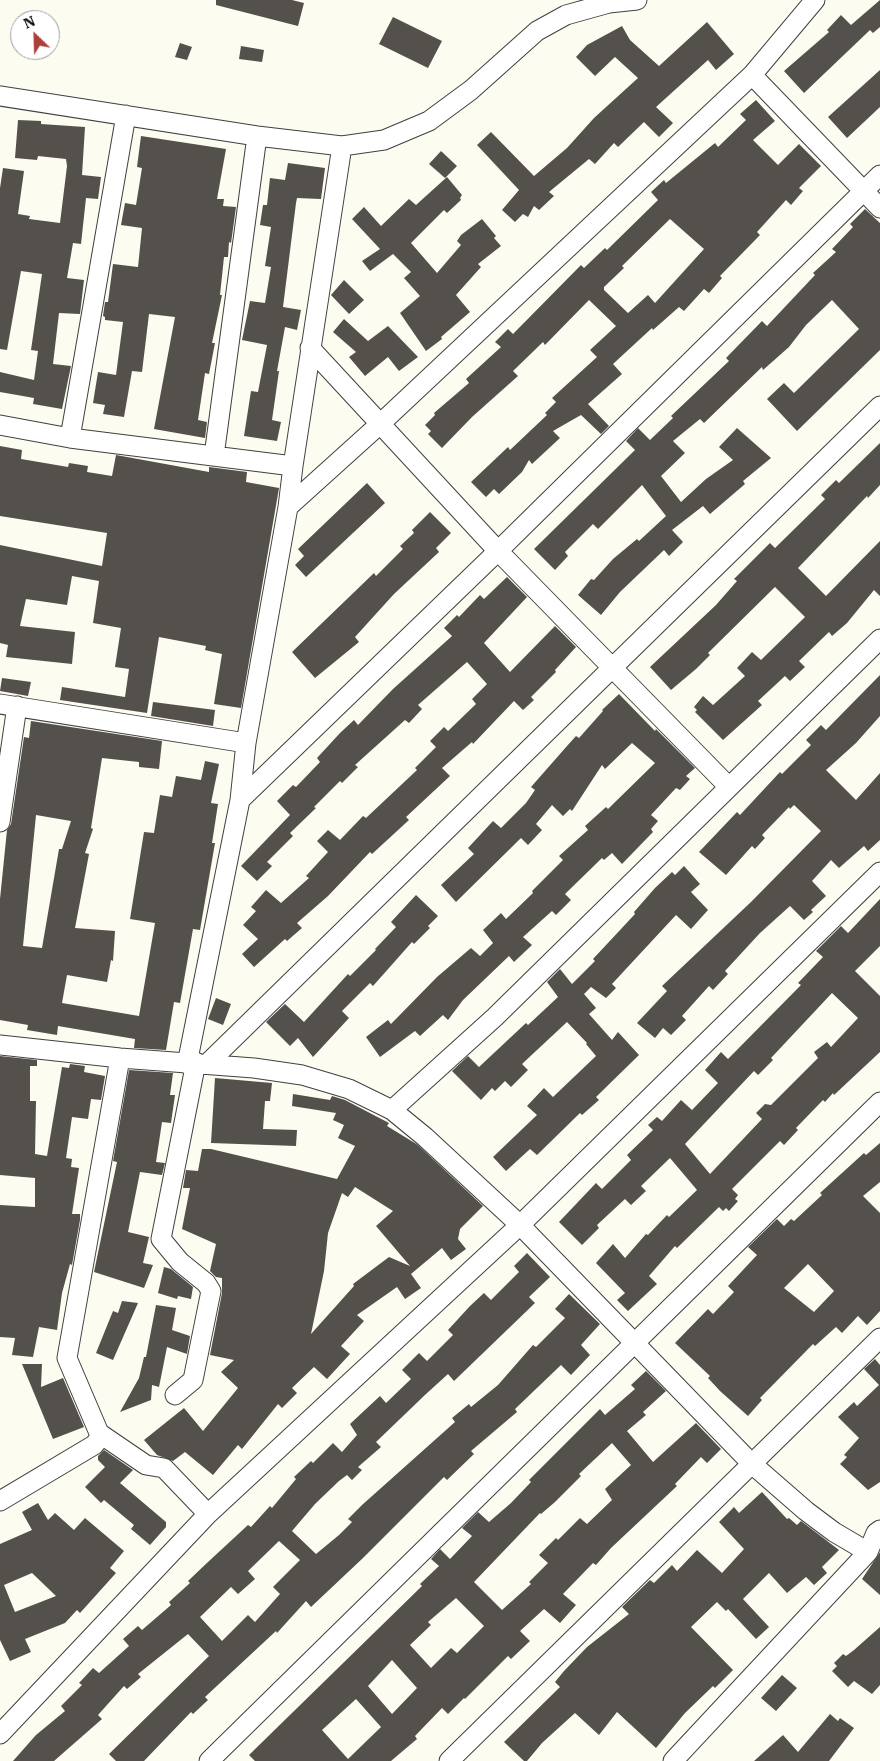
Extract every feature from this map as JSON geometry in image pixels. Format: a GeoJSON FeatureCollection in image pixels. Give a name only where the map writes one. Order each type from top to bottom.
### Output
{"type":"FeatureCollection","features":[{"type":"Feature","properties":{"kind":"street"},"geometry":{"type":"LineString","coordinates":[[0,96],[257,136],[342,146],[384,140],[429,121],[471,90],[537,31],[566,15],[608,3],[637,0]]}},
{"type":"Feature","properties":{"kind":"street"},"geometry":{"type":"LineString","coordinates":[[288,507],[380,424],[752,75],[815,0]]}},
{"type":"Feature","properties":{"kind":"street"},"geometry":{"type":"LineString","coordinates":[[752,75],[880,208]]}},
{"type":"Feature","properties":{"kind":"street"},"geometry":{"type":"LineString","coordinates":[[70,438],[126,115]]}},
{"type":"Feature","properties":{"kind":"street"},"geometry":{"type":"LineString","coordinates":[[214,456],[257,136]]}},
{"type":"Feature","properties":{"kind":"street"},"geometry":{"type":"LineString","coordinates":[[176,1395],[193,1380],[211,1291],[206,1283],[180,1262],[161,1239],[197,1063],[240,800],[246,743],[288,507],[310,348],[342,146]]}},
{"type":"Feature","properties":{"kind":"street"},"geometry":{"type":"LineString","coordinates":[[240,800],[498,551],[880,175]]}},
{"type":"Feature","properties":{"kind":"street"},"geometry":{"type":"LineString","coordinates":[[310,348],[498,551],[611,669],[729,787]]}},
{"type":"Feature","properties":{"kind":"street"},"geometry":{"type":"LineString","coordinates":[[197,1063],[611,669],[880,406]]}},
{"type":"Feature","properties":{"kind":"street"},"geometry":{"type":"LineString","coordinates":[[0,425],[70,438],[293,466]]}},
{"type":"Feature","properties":{"kind":"street"},"geometry":{"type":"LineString","coordinates":[[392,1110],[495,1017],[880,639]]}},
{"type":"Feature","properties":{"kind":"street"},"geometry":{"type":"LineString","coordinates":[[0,822],[8,705],[246,743]]}},
{"type":"Feature","properties":{"kind":"street"},"geometry":{"type":"LineString","coordinates":[[0,1734],[208,1514],[520,1225],[880,872]]}},
{"type":"Feature","properties":{"kind":"street"},"geometry":{"type":"LineString","coordinates":[[0,1045],[120,1058],[254,1068],[302,1075],[349,1089],[392,1110],[425,1137],[520,1225],[752,1464],[813,1516],[868,1552]]}},
{"type":"Feature","properties":{"kind":"street"},"geometry":{"type":"LineString","coordinates":[[0,1501],[94,1446],[99,1439],[99,1433],[71,1370],[67,1353],[120,1058]]}},
{"type":"Feature","properties":{"kind":"street"},"geometry":{"type":"LineString","coordinates":[[209,1761],[637,1344],[880,1102]]}},
{"type":"Feature","properties":{"kind":"street"},"geometry":{"type":"LineString","coordinates":[[449,1761],[880,1338]]}},
{"type":"Feature","properties":{"kind":"street"},"geometry":{"type":"LineString","coordinates":[[99,1433],[146,1465],[164,1468],[208,1514]]}},
{"type":"Feature","properties":{"kind":"street"},"geometry":{"type":"LineString","coordinates":[[673,1761],[868,1552],[876,1533],[880,1530]]}},
{"type":"Feature","properties":{"kind":"building"},"geometry":{"type":"Polygon","coordinates":[[[216,0],[292,0],[304,3],[298,26],[216,5],[216,0]]]}},
{"type":"Feature","properties":{"kind":"building"},"geometry":{"type":"Polygon","coordinates":[[[880,0],[880,27],[873,33],[870,30],[804,93],[784,71],[829,32],[827,30],[841,15],[851,25],[880,0]]]}},
{"type":"Feature","properties":{"kind":"building"},"geometry":{"type":"Polygon","coordinates":[[[393,17],[442,41],[428,68],[379,44],[393,17]]]}},
{"type":"Feature","properties":{"kind":"building"},"geometry":{"type":"Polygon","coordinates":[[[707,22],[734,54],[716,70],[708,60],[656,107],[673,123],[659,137],[644,122],[618,147],[614,143],[595,164],[589,159],[549,192],[554,196],[539,210],[534,206],[528,217],[523,214],[515,222],[502,210],[519,190],[477,145],[491,132],[534,176],[567,148],[594,118],[638,78],[615,57],[595,76],[576,57],[587,45],[622,26],[630,40],[659,66],[707,22]]]}},
{"type":"Feature","properties":{"kind":"building"},"geometry":{"type":"Polygon","coordinates":[[[180,43],[192,47],[187,60],[175,57],[180,43]]]}},
{"type":"Feature","properties":{"kind":"building"},"geometry":{"type":"Polygon","coordinates":[[[241,46],[264,50],[262,62],[239,59],[241,46]]]}},
{"type":"Feature","properties":{"kind":"building"},"geometry":{"type":"Polygon","coordinates":[[[880,70],[880,107],[847,138],[828,117],[880,70]]]}},
{"type":"Feature","properties":{"kind":"building"},"geometry":{"type":"Polygon","coordinates":[[[756,100],[775,121],[753,140],[778,165],[799,144],[821,166],[799,188],[803,191],[791,205],[786,200],[757,232],[760,235],[720,276],[722,278],[709,293],[704,289],[684,311],[679,307],[653,330],[652,328],[613,364],[622,374],[588,404],[609,426],[601,434],[581,415],[553,431],[560,438],[532,464],[529,460],[522,472],[499,494],[494,489],[486,497],[471,482],[508,447],[510,450],[547,415],[545,413],[556,402],[552,398],[597,357],[590,350],[616,326],[589,300],[545,345],[543,342],[513,371],[518,376],[472,417],[442,448],[428,434],[431,431],[425,425],[435,415],[434,413],[469,383],[466,379],[501,347],[495,342],[508,329],[513,334],[581,265],[584,268],[605,248],[607,250],[658,200],[651,192],[664,180],[666,183],[715,143],[718,147],[746,120],[740,114],[756,100]],[[670,219],[622,266],[624,268],[604,287],[604,290],[628,313],[648,295],[655,303],[704,249],[670,219]]]}},
{"type":"Feature","properties":{"kind":"building"},"geometry":{"type":"Polygon","coordinates":[[[18,120],[41,121],[41,124],[85,127],[82,175],[101,177],[98,199],[86,198],[81,244],[73,243],[67,278],[84,280],[80,314],[59,313],[53,364],[71,366],[62,409],[33,404],[34,398],[0,392],[0,372],[34,380],[38,351],[31,350],[42,274],[21,271],[7,350],[0,349],[0,188],[3,168],[24,171],[18,214],[30,216],[29,219],[60,223],[67,166],[66,159],[38,156],[37,160],[15,158],[18,120]]]}},
{"type":"Feature","properties":{"kind":"building"},"geometry":{"type":"Polygon","coordinates":[[[141,136],[226,149],[217,199],[224,199],[223,206],[236,207],[228,257],[224,257],[220,295],[222,295],[212,343],[215,343],[209,374],[205,373],[198,420],[207,422],[205,438],[154,429],[175,317],[149,314],[142,372],[132,371],[124,417],[103,414],[105,405],[93,403],[98,372],[116,375],[123,322],[105,320],[103,316],[105,302],[108,302],[113,264],[138,267],[142,228],[121,225],[125,203],[136,205],[142,168],[137,167],[141,136]]]}},
{"type":"Feature","properties":{"kind":"building"},"geometry":{"type":"Polygon","coordinates":[[[441,151],[457,166],[445,178],[429,164],[441,151]]]}},
{"type":"Feature","properties":{"kind":"building"},"geometry":{"type":"Polygon","coordinates":[[[288,163],[325,168],[321,199],[297,198],[296,203],[283,307],[301,310],[297,330],[285,327],[277,371],[279,371],[272,420],[281,422],[277,441],[244,436],[251,391],[258,392],[267,345],[242,340],[250,301],[265,303],[271,267],[265,266],[271,227],[260,225],[263,205],[267,205],[270,178],[285,180],[288,163]]]}},
{"type":"Feature","properties":{"kind":"building"},"geometry":{"type":"Polygon","coordinates":[[[447,177],[462,195],[461,200],[447,213],[444,210],[411,243],[437,273],[461,245],[457,241],[461,235],[482,219],[496,236],[494,238],[501,246],[478,264],[481,267],[456,295],[470,312],[441,337],[442,339],[426,351],[400,313],[420,296],[404,278],[411,272],[393,254],[370,271],[362,261],[380,249],[352,219],[364,207],[381,226],[409,199],[416,205],[447,177]]]}},
{"type":"Feature","properties":{"kind":"building"},"geometry":{"type":"Polygon","coordinates":[[[865,209],[880,223],[880,350],[797,431],[767,399],[784,383],[794,393],[859,329],[832,300],[806,325],[789,347],[763,370],[762,367],[704,423],[700,419],[673,441],[685,453],[661,476],[681,502],[706,479],[733,460],[719,447],[737,428],[771,458],[743,481],[745,484],[710,514],[703,506],[672,530],[683,542],[669,556],[664,550],[620,592],[601,615],[578,595],[591,579],[594,580],[613,559],[637,539],[639,541],[666,516],[642,485],[598,529],[593,524],[565,552],[568,556],[555,570],[534,549],[635,450],[626,441],[638,428],[650,440],[673,418],[671,416],[729,361],[726,358],[762,321],[767,326],[815,275],[813,273],[836,252],[832,249],[853,227],[850,224],[865,209]]]}},
{"type":"Feature","properties":{"kind":"building"},"geometry":{"type":"Polygon","coordinates":[[[344,280],[364,300],[349,314],[331,295],[344,280]]]}},
{"type":"Feature","properties":{"kind":"building"},"geometry":{"type":"Polygon","coordinates":[[[344,319],[368,341],[388,326],[418,357],[399,371],[388,357],[365,376],[349,357],[356,352],[333,332],[344,319]]]}},
{"type":"Feature","properties":{"kind":"building"},"geometry":{"type":"Polygon","coordinates":[[[880,443],[880,485],[868,498],[867,496],[798,568],[826,596],[880,541],[880,596],[874,590],[847,623],[832,636],[829,632],[799,661],[805,667],[790,681],[785,676],[758,701],[762,705],[723,740],[695,712],[697,710],[694,707],[703,696],[713,705],[745,676],[737,668],[752,652],[761,660],[805,617],[775,587],[708,653],[710,655],[696,669],[671,690],[650,667],[716,605],[737,581],[734,579],[770,543],[775,548],[825,499],[821,495],[836,480],[839,483],[880,443]]]}},
{"type":"Feature","properties":{"kind":"building"},"geometry":{"type":"Polygon","coordinates":[[[0,446],[22,450],[21,459],[68,467],[69,463],[88,466],[87,472],[112,476],[116,455],[209,472],[209,467],[247,472],[246,482],[279,488],[241,708],[214,704],[222,654],[205,650],[206,646],[159,637],[147,713],[60,700],[62,687],[125,697],[129,669],[115,667],[121,628],[93,623],[99,581],[72,576],[67,605],[26,599],[20,626],[75,632],[72,664],[6,657],[8,645],[0,643],[0,545],[102,566],[107,533],[0,516],[0,446]]]}},
{"type":"Feature","properties":{"kind":"building"},"geometry":{"type":"Polygon","coordinates":[[[367,483],[385,503],[306,577],[295,565],[304,556],[298,549],[367,483]]]}},
{"type":"Feature","properties":{"kind":"building"},"geometry":{"type":"Polygon","coordinates":[[[430,512],[451,533],[436,548],[439,552],[394,594],[355,637],[359,642],[315,678],[292,652],[374,573],[376,576],[403,549],[400,546],[414,533],[412,530],[430,512]]]}},
{"type":"Feature","properties":{"kind":"building"},"geometry":{"type":"Polygon","coordinates":[[[507,577],[527,597],[484,643],[510,672],[555,626],[576,647],[555,670],[556,672],[531,697],[534,700],[523,710],[514,701],[473,744],[472,742],[442,768],[450,776],[406,817],[409,820],[372,854],[370,852],[328,896],[297,923],[302,928],[287,941],[285,939],[254,967],[242,954],[258,939],[243,925],[256,911],[251,907],[266,890],[281,903],[309,878],[306,876],[328,852],[317,841],[328,830],[340,840],[363,816],[366,818],[417,770],[415,768],[436,747],[430,741],[444,727],[448,731],[476,704],[472,699],[487,684],[467,662],[418,705],[422,709],[409,723],[405,720],[355,765],[358,767],[342,783],[340,781],[314,807],[316,808],[290,833],[293,836],[267,862],[272,866],[257,881],[241,866],[290,815],[277,801],[293,785],[296,787],[320,762],[317,758],[340,733],[354,720],[358,725],[393,689],[452,636],[444,628],[457,615],[459,617],[480,595],[484,599],[507,577]]]}},
{"type":"Feature","properties":{"kind":"building"},"geometry":{"type":"Polygon","coordinates":[[[880,675],[880,716],[856,743],[826,770],[856,800],[880,773],[880,840],[868,851],[864,846],[839,868],[831,860],[812,881],[826,896],[811,910],[813,912],[804,920],[790,906],[760,933],[725,971],[728,974],[713,990],[709,986],[682,1016],[686,1020],[671,1035],[663,1028],[655,1038],[637,1023],[667,991],[662,986],[751,902],[821,831],[794,805],[790,809],[789,807],[762,835],[765,838],[755,849],[752,846],[726,875],[699,852],[737,812],[740,815],[780,772],[782,774],[811,745],[806,740],[821,725],[826,730],[880,675]]]}},
{"type":"Feature","properties":{"kind":"building"},"geometry":{"type":"Polygon","coordinates":[[[2,678],[31,682],[28,696],[0,691],[2,678]]]}},
{"type":"Feature","properties":{"kind":"building"},"geometry":{"type":"Polygon","coordinates":[[[619,694],[695,768],[686,776],[690,779],[680,790],[676,788],[651,815],[658,821],[651,829],[653,832],[622,864],[612,853],[604,860],[602,858],[565,894],[571,900],[556,915],[552,911],[523,937],[532,945],[514,962],[509,956],[463,1000],[448,1020],[443,1015],[420,1036],[415,1031],[380,1057],[366,1037],[388,1020],[391,1024],[437,977],[471,948],[480,956],[493,943],[483,930],[501,913],[506,919],[533,893],[532,891],[563,860],[559,856],[588,830],[585,826],[606,807],[608,809],[655,763],[632,743],[605,769],[602,765],[572,811],[570,809],[563,816],[552,805],[536,824],[542,830],[528,845],[521,838],[456,902],[441,885],[474,854],[468,848],[493,821],[501,828],[526,803],[535,790],[531,787],[576,736],[579,738],[602,710],[619,694]]]}},
{"type":"Feature","properties":{"kind":"building"},"geometry":{"type":"Polygon","coordinates":[[[153,702],[215,710],[213,726],[151,716],[153,702]]]}},
{"type":"Feature","properties":{"kind":"building"},"geometry":{"type":"Polygon","coordinates":[[[31,721],[162,741],[159,769],[139,767],[139,762],[102,758],[91,828],[93,829],[85,853],[89,854],[75,928],[115,931],[113,961],[111,960],[107,982],[67,975],[62,1003],[139,1016],[155,923],[130,919],[144,832],[154,833],[160,795],[172,797],[176,776],[201,780],[205,761],[219,764],[211,803],[218,804],[212,843],[215,843],[200,930],[193,929],[180,1003],[174,1002],[166,1050],[134,1048],[135,1039],[58,1026],[57,1035],[27,1030],[28,1025],[0,1020],[0,899],[7,830],[11,824],[24,737],[29,738],[31,721]],[[36,815],[23,946],[42,948],[59,849],[62,849],[71,821],[36,815]]]}},
{"type":"Feature","properties":{"kind":"building"},"geometry":{"type":"Polygon","coordinates":[[[684,866],[700,884],[691,892],[708,910],[691,929],[676,915],[612,984],[616,988],[606,998],[591,987],[584,994],[596,1008],[589,1014],[612,1040],[618,1032],[639,1055],[596,1097],[599,1100],[582,1115],[580,1113],[537,1155],[530,1149],[506,1171],[493,1157],[537,1115],[527,1106],[544,1088],[553,1097],[596,1056],[587,1043],[567,1022],[522,1064],[528,1070],[511,1087],[505,1081],[495,1091],[492,1088],[481,1100],[452,1071],[468,1056],[479,1067],[526,1023],[528,1025],[558,997],[547,982],[560,969],[572,984],[595,961],[593,959],[635,914],[634,912],[655,888],[672,872],[675,875],[684,866]]]}},
{"type":"Feature","properties":{"kind":"building"},"geometry":{"type":"Polygon","coordinates":[[[416,895],[438,916],[428,926],[430,928],[414,944],[412,942],[373,986],[370,983],[342,1011],[349,1018],[313,1057],[298,1038],[290,1046],[266,1022],[285,1004],[304,1022],[348,974],[350,976],[376,950],[396,927],[391,922],[416,895]]]}},
{"type":"Feature","properties":{"kind":"building"},"geometry":{"type":"Polygon","coordinates":[[[880,899],[880,946],[855,971],[880,996],[880,1052],[834,1095],[833,1093],[825,1102],[823,1100],[796,1128],[798,1130],[784,1145],[780,1141],[732,1189],[738,1195],[735,1199],[738,1201],[729,1211],[726,1208],[723,1211],[719,1207],[677,1248],[675,1246],[649,1276],[657,1284],[628,1311],[617,1300],[625,1293],[596,1263],[613,1244],[625,1258],[646,1234],[648,1235],[667,1215],[669,1217],[697,1190],[670,1158],[641,1186],[646,1191],[631,1205],[625,1199],[597,1225],[599,1228],[582,1245],[559,1222],[596,1183],[602,1189],[631,1160],[627,1155],[653,1130],[648,1125],[657,1117],[662,1121],[681,1100],[692,1110],[718,1083],[705,1070],[721,1052],[728,1059],[801,985],[798,983],[823,957],[816,951],[841,926],[848,933],[880,899]],[[832,993],[771,1058],[773,1060],[758,1075],[754,1071],[685,1144],[710,1174],[762,1119],[756,1113],[765,1104],[771,1105],[818,1058],[814,1052],[827,1042],[831,1047],[858,1018],[832,993]]]}},
{"type":"Feature","properties":{"kind":"building"},"geometry":{"type":"Polygon","coordinates":[[[216,998],[231,1004],[223,1025],[208,1019],[216,998]]]}},
{"type":"Feature","properties":{"kind":"building"},"geometry":{"type":"Polygon","coordinates":[[[0,1056],[37,1060],[37,1066],[30,1066],[30,1101],[36,1101],[35,1154],[47,1156],[62,1067],[69,1068],[70,1064],[85,1066],[84,1072],[105,1076],[101,1100],[91,1099],[88,1119],[72,1117],[66,1158],[72,1159],[71,1167],[79,1168],[72,1214],[80,1214],[80,1220],[72,1265],[70,1264],[62,1293],[57,1330],[39,1327],[33,1357],[12,1355],[15,1338],[0,1337],[0,1205],[35,1207],[35,1178],[0,1175],[0,1056]]]}},
{"type":"Feature","properties":{"kind":"building"},"geometry":{"type":"Polygon","coordinates":[[[129,1070],[173,1073],[170,1095],[175,1095],[171,1123],[162,1122],[156,1162],[165,1163],[162,1175],[140,1172],[128,1232],[149,1237],[143,1263],[153,1265],[144,1288],[94,1272],[117,1162],[113,1161],[129,1070]]]}},
{"type":"Feature","properties":{"kind":"building"},"geometry":{"type":"Polygon","coordinates":[[[215,1078],[272,1083],[270,1101],[265,1101],[263,1129],[297,1130],[296,1146],[211,1143],[215,1078]]]}},
{"type":"Feature","properties":{"kind":"building"},"geometry":{"type":"Polygon","coordinates":[[[293,1094],[330,1100],[332,1096],[345,1100],[389,1123],[387,1126],[418,1145],[483,1206],[460,1229],[458,1239],[466,1249],[451,1260],[442,1248],[411,1274],[421,1288],[405,1299],[397,1287],[357,1315],[364,1321],[341,1346],[350,1354],[327,1379],[314,1367],[292,1388],[297,1393],[282,1408],[278,1404],[242,1449],[238,1445],[213,1475],[185,1452],[173,1461],[157,1455],[144,1440],[184,1408],[203,1431],[238,1388],[221,1372],[234,1360],[210,1355],[222,1293],[222,1278],[216,1277],[210,1271],[216,1244],[182,1229],[190,1188],[183,1188],[186,1170],[198,1171],[202,1149],[211,1149],[337,1179],[355,1146],[338,1138],[344,1125],[333,1120],[336,1113],[292,1106],[293,1094]],[[355,1187],[348,1197],[342,1193],[328,1233],[324,1271],[311,1334],[354,1286],[353,1284],[389,1257],[410,1266],[376,1226],[393,1211],[355,1187]]]}},
{"type":"Feature","properties":{"kind":"building"},"geometry":{"type":"Polygon","coordinates":[[[880,1143],[880,1182],[863,1196],[880,1213],[880,1311],[867,1325],[858,1316],[842,1333],[836,1327],[815,1346],[813,1344],[760,1398],[762,1400],[748,1416],[720,1391],[708,1378],[710,1376],[675,1343],[708,1309],[713,1314],[734,1292],[728,1286],[757,1255],[748,1247],[777,1219],[784,1226],[791,1219],[794,1221],[822,1195],[820,1193],[864,1153],[866,1155],[880,1143]],[[808,1264],[784,1288],[814,1312],[834,1291],[808,1264]]]}},
{"type":"Feature","properties":{"kind":"building"},"geometry":{"type":"Polygon","coordinates":[[[527,1253],[550,1277],[529,1297],[535,1303],[454,1381],[448,1374],[426,1394],[376,1442],[381,1447],[358,1467],[362,1470],[352,1480],[347,1475],[339,1481],[315,1504],[292,1531],[316,1554],[339,1535],[352,1522],[348,1519],[362,1505],[455,1422],[452,1418],[469,1404],[471,1407],[498,1385],[533,1345],[536,1347],[565,1318],[555,1309],[569,1294],[600,1324],[581,1345],[590,1355],[571,1375],[561,1365],[515,1409],[517,1412],[471,1451],[474,1454],[447,1480],[444,1477],[311,1607],[306,1601],[277,1633],[276,1631],[205,1697],[208,1700],[193,1714],[191,1712],[144,1761],[116,1761],[109,1754],[209,1656],[188,1634],[138,1674],[141,1677],[127,1689],[124,1686],[98,1715],[102,1719],[54,1761],[13,1761],[36,1735],[65,1711],[61,1706],[82,1685],[79,1683],[93,1668],[99,1673],[129,1646],[123,1639],[138,1626],[142,1630],[171,1605],[169,1602],[190,1583],[188,1581],[248,1525],[251,1527],[270,1506],[272,1508],[296,1479],[294,1477],[311,1461],[313,1463],[333,1443],[342,1452],[357,1435],[350,1424],[380,1396],[386,1403],[411,1379],[402,1370],[419,1353],[427,1361],[453,1335],[448,1330],[470,1306],[484,1293],[491,1300],[519,1272],[514,1266],[527,1253]],[[279,1541],[248,1571],[255,1579],[238,1594],[231,1587],[200,1617],[222,1641],[248,1615],[255,1622],[280,1594],[273,1587],[300,1560],[279,1541]]]}},
{"type":"Feature","properties":{"kind":"building"},"geometry":{"type":"Polygon","coordinates":[[[164,1267],[171,1269],[193,1287],[191,1299],[178,1296],[177,1299],[158,1293],[164,1267]]]}},
{"type":"Feature","properties":{"kind":"building"},"geometry":{"type":"Polygon","coordinates":[[[122,1301],[138,1303],[113,1360],[96,1353],[113,1311],[118,1313],[122,1301]]]}},
{"type":"Feature","properties":{"kind":"building"},"geometry":{"type":"Polygon","coordinates":[[[156,1305],[176,1308],[172,1330],[190,1336],[187,1354],[167,1347],[159,1387],[152,1385],[151,1400],[120,1412],[139,1378],[144,1357],[146,1357],[156,1305]]]}},
{"type":"Feature","properties":{"kind":"building"},"geometry":{"type":"Polygon","coordinates":[[[875,1359],[880,1365],[880,1482],[868,1490],[840,1464],[847,1457],[844,1455],[859,1438],[838,1417],[854,1402],[857,1406],[879,1385],[864,1369],[875,1359]]]}},
{"type":"Feature","properties":{"kind":"building"},"geometry":{"type":"Polygon","coordinates":[[[22,1364],[42,1364],[41,1387],[63,1378],[84,1427],[53,1439],[22,1364]]]}},
{"type":"Feature","properties":{"kind":"building"},"geometry":{"type":"Polygon","coordinates":[[[646,1371],[666,1391],[643,1412],[646,1415],[627,1431],[653,1462],[696,1423],[721,1449],[707,1463],[701,1457],[675,1484],[677,1486],[611,1548],[596,1565],[593,1563],[563,1594],[576,1605],[560,1623],[544,1609],[520,1631],[530,1641],[511,1659],[508,1656],[448,1714],[442,1708],[415,1736],[417,1739],[391,1761],[255,1761],[249,1755],[422,1586],[420,1584],[439,1566],[431,1559],[440,1549],[450,1559],[472,1536],[462,1528],[478,1512],[489,1522],[511,1503],[531,1482],[529,1480],[600,1409],[605,1415],[635,1389],[631,1385],[646,1371]],[[612,1443],[579,1474],[581,1476],[555,1502],[540,1513],[474,1582],[502,1610],[531,1584],[529,1582],[548,1563],[539,1555],[556,1538],[558,1540],[580,1518],[587,1524],[612,1500],[605,1489],[631,1465],[612,1443]],[[456,1598],[428,1622],[431,1625],[410,1645],[431,1668],[451,1648],[457,1653],[484,1626],[456,1598]],[[392,1660],[368,1686],[392,1714],[417,1688],[392,1660]],[[356,1699],[322,1730],[348,1759],[381,1727],[356,1699]]]}},
{"type":"Feature","properties":{"kind":"building"},"geometry":{"type":"Polygon","coordinates":[[[104,1450],[133,1470],[120,1483],[166,1522],[166,1527],[150,1545],[131,1529],[134,1525],[104,1500],[101,1503],[85,1487],[105,1467],[98,1460],[98,1456],[104,1450]]]}},
{"type":"Feature","properties":{"kind":"building"},"geometry":{"type":"Polygon","coordinates":[[[762,1492],[787,1519],[789,1518],[797,1525],[801,1521],[839,1550],[822,1567],[827,1573],[814,1585],[806,1577],[787,1593],[769,1573],[743,1599],[769,1627],[756,1639],[728,1609],[726,1611],[717,1602],[691,1627],[733,1670],[685,1713],[656,1748],[617,1712],[599,1735],[575,1713],[542,1743],[527,1761],[524,1761],[504,1742],[560,1687],[555,1682],[587,1647],[629,1614],[622,1607],[650,1580],[654,1583],[672,1565],[677,1571],[697,1550],[722,1573],[744,1549],[719,1522],[734,1507],[739,1513],[762,1492]]]}},
{"type":"Feature","properties":{"kind":"building"},"geometry":{"type":"Polygon","coordinates":[[[38,1503],[48,1520],[55,1513],[74,1530],[85,1518],[124,1551],[110,1568],[116,1573],[80,1613],[77,1610],[65,1623],[25,1639],[31,1652],[10,1661],[0,1640],[0,1544],[32,1530],[22,1512],[38,1503]],[[32,1573],[4,1585],[15,1612],[56,1596],[32,1573]]]}},
{"type":"Feature","properties":{"kind":"building"},"geometry":{"type":"Polygon","coordinates":[[[880,1552],[880,1595],[862,1579],[880,1552]]]}},
{"type":"Feature","properties":{"kind":"building"},"geometry":{"type":"Polygon","coordinates":[[[880,1627],[880,1685],[872,1694],[854,1681],[848,1687],[832,1671],[837,1666],[834,1663],[843,1654],[846,1656],[854,1650],[880,1627]]]}},
{"type":"Feature","properties":{"kind":"building"},"geometry":{"type":"Polygon","coordinates":[[[782,1675],[797,1688],[776,1711],[761,1698],[782,1675]]]}},
{"type":"Feature","properties":{"kind":"building"},"geometry":{"type":"Polygon","coordinates":[[[830,1714],[838,1721],[840,1718],[854,1728],[829,1761],[754,1761],[783,1735],[798,1752],[830,1714]]]}}]}
